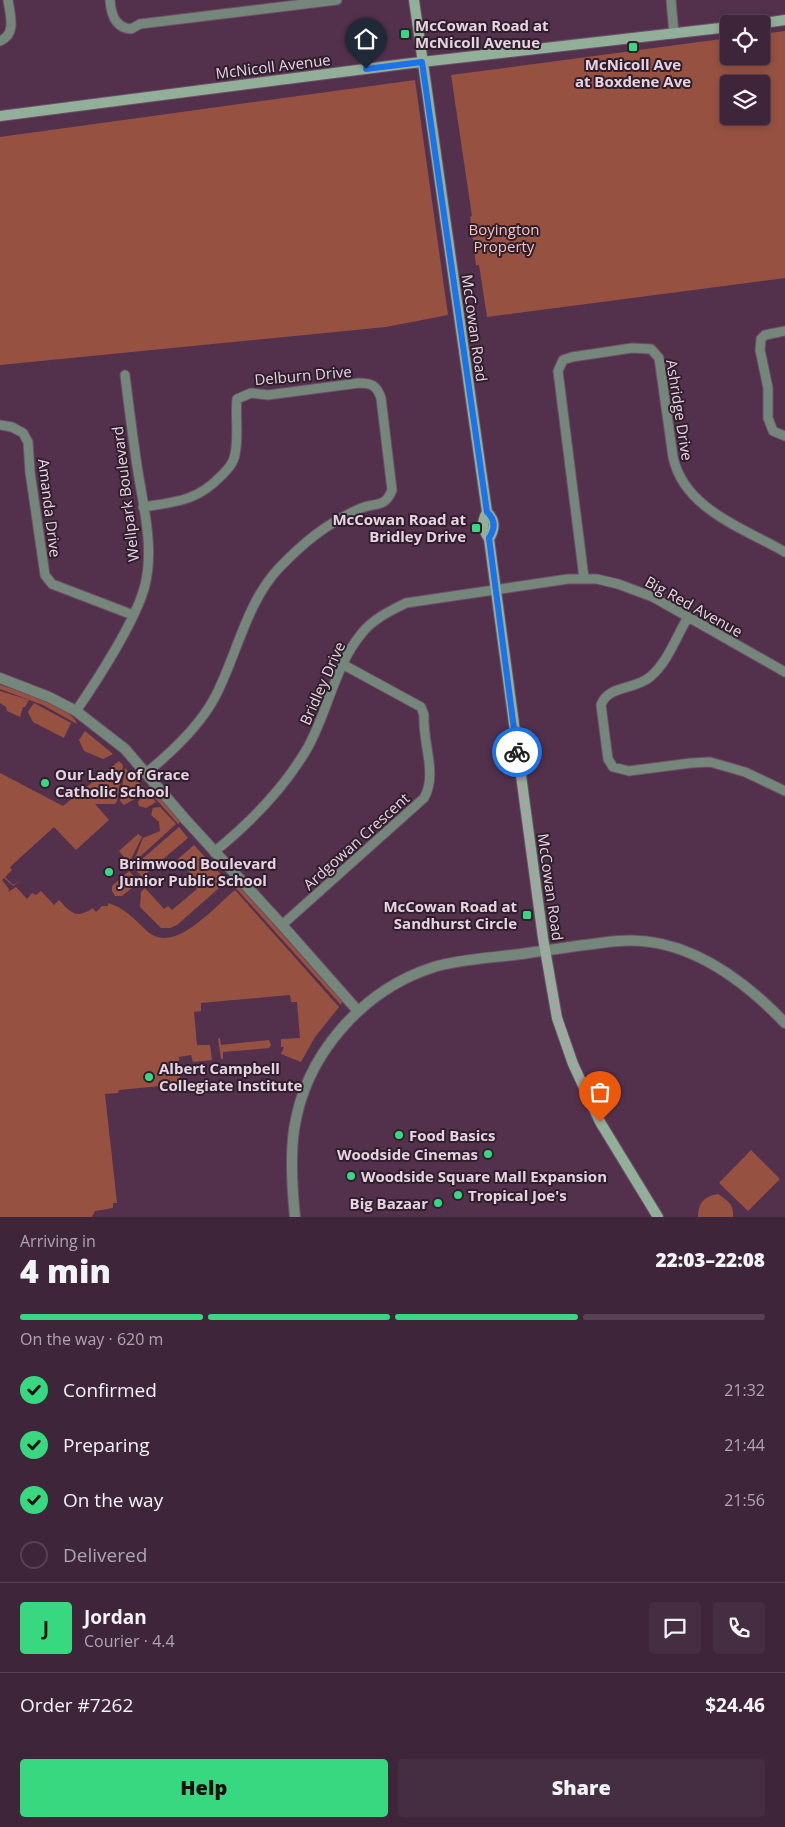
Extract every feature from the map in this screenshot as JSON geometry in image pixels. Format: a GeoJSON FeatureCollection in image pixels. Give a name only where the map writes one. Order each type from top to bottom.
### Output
{"type":"FeatureCollection","features":[{"type":"Feature","properties":{"kind":"main road","name":"McCowan Road"},"geometry":{"type":"LineString","coordinates":[[414,0],[487,512],[492,517],[494,529],[489,538],[545,951],[558,1018],[573,1064],[600,1122],[658,1217]]}},
{"type":"Feature","properties":{"kind":"main road"},"geometry":{"type":"LineString","coordinates":[[770,22],[785,20]]}},
{"type":"Feature","properties":{"kind":"main road","name":"McNicoll Avenue"},"geometry":{"type":"LineString","coordinates":[[0,116],[422,62],[720,28]]}},
{"type":"Feature","properties":{"kind":"street"},"geometry":{"type":"LineString","coordinates":[[0,42],[7,37],[11,28],[8,0]]}},
{"type":"Feature","properties":{"kind":"street"},"geometry":{"type":"LineString","coordinates":[[110,0],[114,19],[121,27],[131,29],[140,24],[337,0]]}},
{"type":"Feature","properties":{"kind":"street"},"geometry":{"type":"LineString","coordinates":[[671,0],[674,34]]}},
{"type":"Feature","properties":{"kind":"street"},"geometry":{"type":"LineString","coordinates":[[785,331],[765,335],[761,340],[760,350],[768,388],[770,426],[773,431],[785,436]]}},
{"type":"Feature","properties":{"kind":"street","name":"Ashridge Drive"},"geometry":{"type":"LineString","coordinates":[[584,578],[558,371],[563,360],[572,357],[632,348],[651,349],[659,358],[673,457],[676,471],[685,487],[695,499],[714,512],[785,552]]}},
{"type":"Feature","properties":{"kind":"street","name":"Wellpark Boulevard"},"geometry":{"type":"LineString","coordinates":[[76,711],[133,615],[145,587],[148,554],[125,375]]}},
{"type":"Feature","properties":{"kind":"street","name":"Delburn Drive"},"geometry":{"type":"LineString","coordinates":[[143,507],[193,497],[203,493],[225,473],[235,456],[237,399],[243,395],[251,393],[268,395],[359,383],[370,383],[378,390],[381,398],[392,490],[388,499],[382,504],[364,507],[327,524],[300,547],[277,571],[258,598],[221,685],[205,713],[183,740],[146,773]]}},
{"type":"Feature","properties":{"kind":"street","name":"Amanda Drive"},"geometry":{"type":"LineString","coordinates":[[0,425],[12,427],[23,432],[28,442],[30,472],[45,575],[52,584],[133,615]]}},
{"type":"Feature","properties":{"kind":"street","name":"Big Red Avenue"},"geometry":{"type":"LineString","coordinates":[[496,589],[584,578],[618,584],[637,590],[785,672]]}},
{"type":"Feature","properties":{"kind":"street","name":"Bridley Drive"},"geometry":{"type":"LineString","coordinates":[[214,852],[266,806],[298,764],[309,745],[344,665],[361,633],[386,613],[406,603],[427,598],[496,589]]}},
{"type":"Feature","properties":{"kind":"street"},"geometry":{"type":"LineString","coordinates":[[688,617],[664,661],[649,677],[641,683],[610,693],[604,699],[601,706],[608,760],[613,767],[629,771],[710,762],[745,772],[785,791]]}},
{"type":"Feature","properties":{"kind":"street","name":"Ardgowan Crescent"},"geometry":{"type":"LineString","coordinates":[[282,924],[424,798],[428,792],[429,772],[424,715],[421,707],[344,665]]}},
{"type":"Feature","properties":{"kind":"street"},"geometry":{"type":"LineString","coordinates":[[0,678],[48,697],[76,711],[125,749],[214,852],[282,924],[358,1011]]}},
{"type":"Feature","properties":{"kind":"street"},"geometry":{"type":"LineString","coordinates":[[294,1217],[292,1160],[297,1113],[312,1072],[326,1049],[358,1011],[385,991],[435,967],[619,941],[663,944],[696,956],[727,972],[783,1017]]}},
{"type":"Feature","properties":{"kind":"green space","name":"Boyington Property"},"geometry":{"type":"Polygon","coordinates":[[[785,31],[785,278],[487,317],[479,265],[476,265],[470,217],[472,216],[451,75],[720,39],[720,65],[770,65],[770,33],[785,31]]]}},
{"type":"Feature","properties":{"kind":"green space"},"geometry":{"type":"Polygon","coordinates":[[[415,80],[448,315],[386,327],[0,365],[0,137],[415,80]]]}},
{"type":"Feature","properties":{"kind":"green space"},"geometry":{"type":"Polygon","coordinates":[[[0,685],[31,695],[66,711],[77,724],[43,705],[0,689],[0,685]]]}},
{"type":"Feature","properties":{"kind":"green space"},"geometry":{"type":"Polygon","coordinates":[[[0,691],[29,700],[25,707],[23,707],[20,717],[7,711],[6,707],[0,703],[0,691]]]}},
{"type":"Feature","properties":{"kind":"green space"},"geometry":{"type":"Polygon","coordinates":[[[34,703],[71,723],[64,738],[33,722],[28,712],[34,703]]]}},
{"type":"Feature","properties":{"kind":"green space"},"geometry":{"type":"Polygon","coordinates":[[[85,731],[113,754],[103,759],[84,751],[79,740],[85,731]]]}},
{"type":"Feature","properties":{"kind":"green space","name":"Albert Campbell Collegiate Institute"},"geometry":{"type":"Polygon","coordinates":[[[119,761],[123,765],[117,801],[115,804],[95,804],[109,820],[76,850],[54,827],[10,867],[12,870],[5,877],[13,885],[21,880],[13,886],[4,878],[2,880],[9,889],[8,892],[16,887],[27,899],[32,893],[36,895],[41,891],[54,905],[59,900],[71,912],[78,914],[93,908],[96,912],[102,906],[108,906],[108,903],[134,918],[147,931],[158,937],[169,938],[193,926],[235,890],[339,1007],[315,1037],[301,1062],[281,1054],[284,1047],[281,1047],[281,1039],[300,1038],[297,1002],[291,1002],[290,995],[201,1003],[201,1011],[194,1012],[197,1045],[210,1045],[212,1060],[193,1062],[191,1055],[179,1057],[180,1084],[119,1090],[118,1093],[105,1094],[117,1203],[113,1203],[113,1208],[95,1211],[92,1217],[0,1217],[0,773],[63,806],[119,761]]]}},
{"type":"Feature","properties":{"kind":"green space"},"geometry":{"type":"Polygon","coordinates":[[[125,768],[143,787],[133,800],[124,805],[120,801],[125,768]]]}},
{"type":"Feature","properties":{"kind":"green space"},"geometry":{"type":"Polygon","coordinates":[[[150,785],[181,821],[178,824],[147,789],[150,785]]]}},
{"type":"Feature","properties":{"kind":"green space"},"geometry":{"type":"Polygon","coordinates":[[[146,790],[156,802],[146,808],[139,806],[138,802],[146,790]]]}},
{"type":"Feature","properties":{"kind":"green space"},"geometry":{"type":"Polygon","coordinates":[[[160,807],[176,824],[133,863],[143,838],[160,831],[159,822],[151,815],[153,808],[160,807]]]}},
{"type":"Feature","properties":{"kind":"green space"},"geometry":{"type":"Polygon","coordinates":[[[179,827],[188,838],[142,877],[133,867],[179,827]]]}},
{"type":"Feature","properties":{"kind":"green space"},"geometry":{"type":"Polygon","coordinates":[[[138,834],[142,837],[129,863],[119,851],[138,834]]]}},
{"type":"Feature","properties":{"kind":"green space"},"geometry":{"type":"Polygon","coordinates":[[[194,845],[227,881],[177,925],[170,928],[161,928],[140,907],[141,892],[145,888],[164,909],[168,906],[172,910],[197,889],[193,884],[196,880],[178,859],[194,845]]]}},
{"type":"Feature","properties":{"kind":"green space"},"geometry":{"type":"Polygon","coordinates":[[[129,871],[139,882],[122,896],[115,896],[112,886],[129,871]]]}},
{"type":"Feature","properties":{"kind":"green space"},"geometry":{"type":"Polygon","coordinates":[[[233,885],[238,885],[342,1001],[341,1005],[233,885]]]}},
{"type":"Feature","properties":{"kind":"green space"},"geometry":{"type":"Polygon","coordinates":[[[220,1038],[221,1045],[269,1040],[271,1045],[269,1048],[223,1052],[223,1059],[221,1059],[218,1039],[220,1038]]]}},
{"type":"Feature","properties":{"kind":"green space"},"geometry":{"type":"Polygon","coordinates":[[[751,1150],[780,1179],[748,1211],[719,1183],[751,1150]]]}},
{"type":"Feature","properties":{"kind":"green space"},"geometry":{"type":"Polygon","coordinates":[[[718,1194],[731,1206],[733,1217],[698,1217],[699,1208],[703,1201],[709,1196],[718,1194]]]}},
{"type":"Feature","properties":{"kind":"way so far"},"geometry":{"type":"LineString","coordinates":[[517,752],[542,938],[558,1018],[573,1064],[600,1122]]}},
{"type":"Feature","properties":{"kind":"place","name":"McCowan Road at McNicoll Avenue"},"geometry":{"type":"Point","coordinates":[405,34]}},
{"type":"Feature","properties":{"kind":"place","name":"McNicoll Ave at Boxdene Ave"},"geometry":{"type":"Point","coordinates":[633,47]}},
{"type":"Feature","properties":{"kind":"place","name":"McCowan Road at Bridley Drive"},"geometry":{"type":"Point","coordinates":[476,528]}},
{"type":"Feature","properties":{"kind":"place","name":"Our Lady of Grace Catholic School"},"geometry":{"type":"Point","coordinates":[45,783]}},
{"type":"Feature","properties":{"kind":"place","name":"Brimwood Boulevard Junior Public School"},"geometry":{"type":"Point","coordinates":[109,872]}},
{"type":"Feature","properties":{"kind":"place","name":"McCowan Road at Sandhurst Circle"},"geometry":{"type":"Point","coordinates":[527,915]}},
{"type":"Feature","properties":{"kind":"place","name":"Albert Campbell Collegiate Institute"},"geometry":{"type":"Point","coordinates":[149,1077]}},
{"type":"Feature","properties":{"kind":"place","name":"Food Basics"},"geometry":{"type":"Point","coordinates":[399,1135]}},
{"type":"Feature","properties":{"kind":"place","name":"Woodside Cinemas"},"geometry":{"type":"Point","coordinates":[488,1154]}},
{"type":"Feature","properties":{"kind":"place","name":"Woodside Square Mall Expansion"},"geometry":{"type":"Point","coordinates":[351,1176]}},
{"type":"Feature","properties":{"kind":"place","name":"Tropical Joe's"},"geometry":{"type":"Point","coordinates":[458,1195]}},
{"type":"Feature","properties":{"kind":"place","name":"Big Bazaar"},"geometry":{"type":"Point","coordinates":[438,1203]}},
{"type":"Feature","properties":{"kind":"route"},"geometry":{"type":"LineString","coordinates":[[366,69],[422,62],[487,512],[492,517],[494,529],[489,538],[517,752]]}}]}
